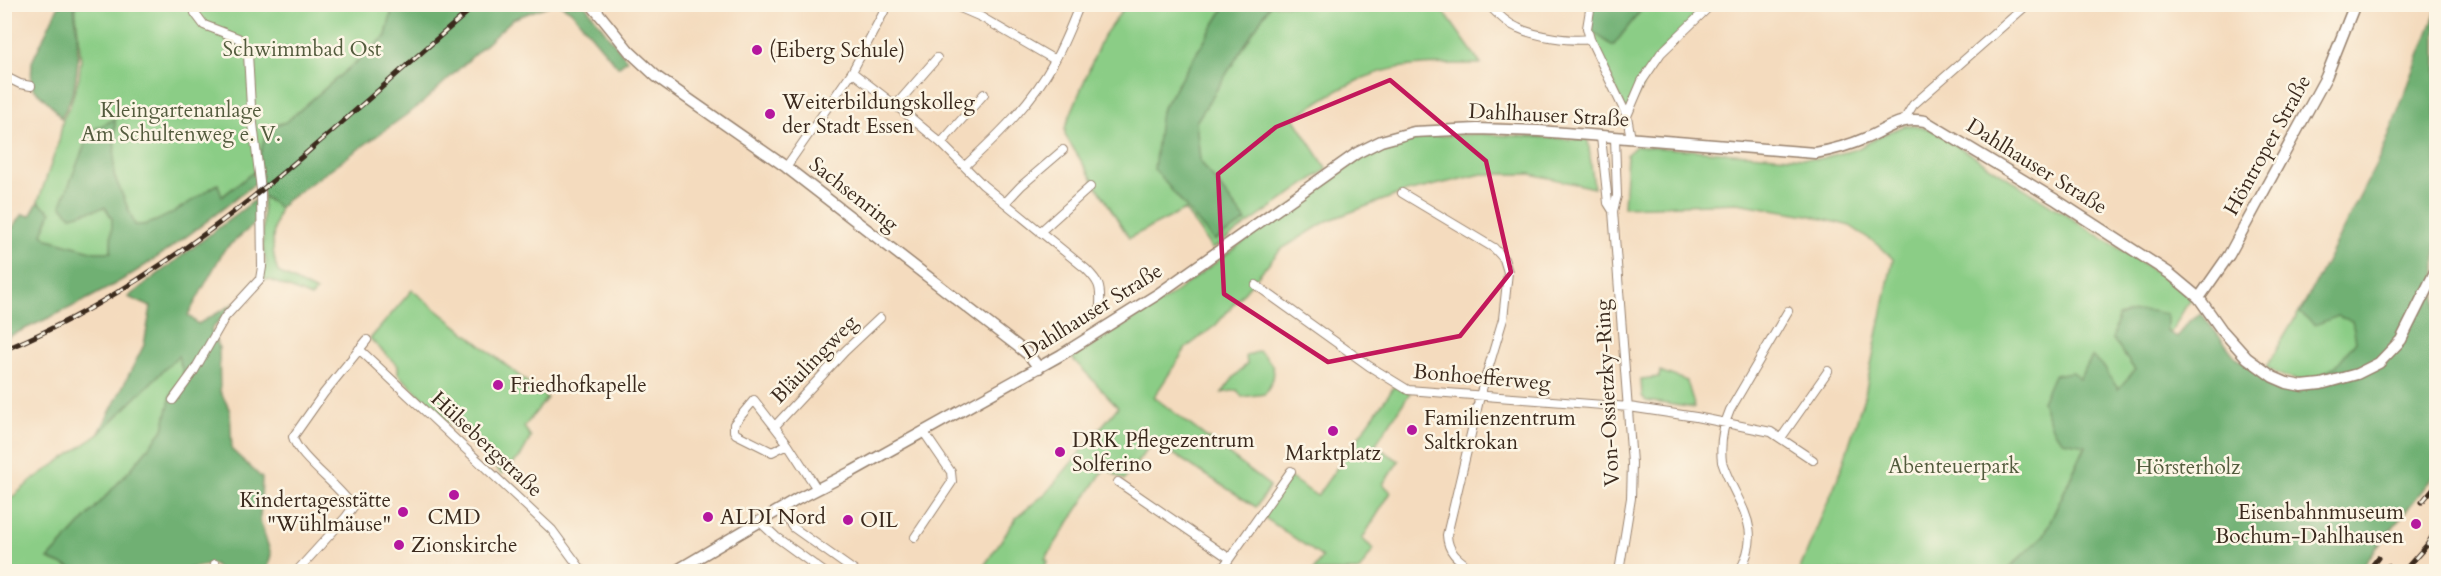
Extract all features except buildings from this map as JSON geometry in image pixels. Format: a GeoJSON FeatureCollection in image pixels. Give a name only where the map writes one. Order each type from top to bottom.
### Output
{"type":"FeatureCollection","features":[{"type":"Feature","properties":{"kind":"street"},"geometry":{"type":"LineString","coordinates":[[173,400],[194,371],[225,317],[260,279],[262,267],[261,190],[251,107],[248,54],[238,38],[204,25],[195,13],[196,4]]}},
{"type":"Feature","properties":{"kind":"street","name":"Sachsenring"},"geometry":{"type":"LineString","coordinates":[[591,4],[629,51],[657,77],[786,167],[1029,355],[1039,368]]}},
{"type":"Feature","properties":{"kind":"street"},"geometry":{"type":"LineString","coordinates":[[786,167],[852,72],[888,4]]}},
{"type":"Feature","properties":{"kind":"street"},"geometry":{"type":"LineString","coordinates":[[951,4],[981,17],[1055,60]]}},
{"type":"Feature","properties":{"kind":"street"},"geometry":{"type":"LineString","coordinates":[[965,166],[1006,127],[1035,92],[1055,60],[1080,4]]}},
{"type":"Feature","properties":{"kind":"street"},"geometry":{"type":"LineString","coordinates":[[1488,4],[1500,17],[1519,29],[1557,37],[1590,39]]}},
{"type":"Feature","properties":{"kind":"street"},"geometry":{"type":"LineString","coordinates":[[1590,4],[1587,28],[1590,39],[1627,116],[1631,139]]}},
{"type":"Feature","properties":{"kind":"street"},"geometry":{"type":"LineString","coordinates":[[1627,116],[1642,81],[1661,53],[1712,4]]}},
{"type":"Feature","properties":{"kind":"street"},"geometry":{"type":"LineString","coordinates":[[1904,120],[1913,105],[2028,4]]}},
{"type":"Feature","properties":{"kind":"street","name":"Höntroper Straße"},"geometry":{"type":"LineString","coordinates":[[2199,298],[2229,255],[2326,77],[2355,4]]}},
{"type":"Feature","properties":{"kind":"street"},"geometry":{"type":"LineString","coordinates":[[896,105],[937,58]]}},
{"type":"Feature","properties":{"kind":"street"},"geometry":{"type":"LineString","coordinates":[[852,72],[896,105],[941,143],[983,185],[1086,269],[1096,279],[1101,289],[1100,304]]}},
{"type":"Feature","properties":{"kind":"street"},"geometry":{"type":"LineString","coordinates":[[4,76],[31,87]]}},
{"type":"Feature","properties":{"kind":"street"},"geometry":{"type":"LineString","coordinates":[[941,143],[984,94]]}},
{"type":"Feature","properties":{"kind":"street","name":"Dahlhauser Straße"},"geometry":{"type":"LineString","coordinates":[[674,572],[781,509],[1039,368],[1158,294],[1333,169],[1380,141],[1414,132],[1432,130],[1539,131],[1815,153],[1855,143],[1904,120],[1925,121],[2169,273],[2199,298],[2230,340],[2263,370],[2287,383],[2302,386],[2357,374],[2379,363],[2401,340],[2436,270]]}},
{"type":"Feature","properties":{"kind":"street","name":"Von-Ossietzky-Ring"},"geometry":{"type":"LineString","coordinates":[[1600,137],[1608,203],[1613,211]]}},
{"type":"Feature","properties":{"kind":"street","name":"Von-Ossietzky-Ring"},"geometry":{"type":"LineString","coordinates":[[1615,138],[1617,196],[1613,211],[1632,463],[1631,498],[1619,572]]}},
{"type":"Feature","properties":{"kind":"street"},"geometry":{"type":"LineString","coordinates":[[1005,203],[1064,150]]}},
{"type":"Feature","properties":{"kind":"street"},"geometry":{"type":"LineString","coordinates":[[1040,232],[1090,187]]}},
{"type":"Feature","properties":{"kind":"street"},"geometry":{"type":"LineString","coordinates":[[1402,193],[1494,248],[1504,259],[1508,272],[1503,319],[1480,396],[1447,535],[1450,549],[1455,557],[1476,572]]}},
{"type":"Feature","properties":{"kind":"street","name":"Bonhoefferweg"},"geometry":{"type":"LineString","coordinates":[[1256,285],[1361,361],[1402,387],[1417,391],[1629,407],[1725,422],[1771,432],[1813,460]]}},
{"type":"Feature","properties":{"kind":"street"},"geometry":{"type":"LineString","coordinates":[[1739,572],[1749,549],[1751,530],[1722,462],[1725,422],[1735,400],[1788,311]]}},
{"type":"Feature","properties":{"kind":"street","name":"Bläulingweg"},"geometry":{"type":"LineString","coordinates":[[775,426],[845,351],[880,318]]}},
{"type":"Feature","properties":{"kind":"street"},"geometry":{"type":"LineString","coordinates":[[296,572],[353,507],[298,447],[293,436],[367,340]]}},
{"type":"Feature","properties":{"kind":"street","name":"Hülsebergstraße"},"geometry":{"type":"LineString","coordinates":[[359,349],[552,530],[583,572]]}},
{"type":"Feature","properties":{"kind":"street"},"geometry":{"type":"LineString","coordinates":[[1781,438],[1828,371]]}},
{"type":"Feature","properties":{"kind":"street"},"geometry":{"type":"LineString","coordinates":[[788,444],[776,451],[768,452],[736,434],[733,428],[754,400],[788,444],[817,489]]}},
{"type":"Feature","properties":{"kind":"street"},"geometry":{"type":"LineString","coordinates":[[915,537],[952,482],[951,472],[923,431]]}},
{"type":"Feature","properties":{"kind":"street"},"geometry":{"type":"LineString","coordinates":[[1220,572],[1292,471]]}},
{"type":"Feature","properties":{"kind":"street"},"geometry":{"type":"LineString","coordinates":[[1118,482],[1229,558]]}},
{"type":"Feature","properties":{"kind":"street"},"geometry":{"type":"LineString","coordinates":[[781,509],[794,528],[856,572]]}},
{"type":"Feature","properties":{"kind":"street"},"geometry":{"type":"LineString","coordinates":[[760,522],[776,537],[824,572]]}},
{"type":"Feature","properties":{"kind":"highlighted area"},"geometry":{"type":"Polygon","coordinates":[[[1390,80],[1486,161],[1511,272],[1460,336],[1328,362],[1224,294],[1218,174],[1276,127],[1390,80]]]}},
{"type":"Feature","properties":{"kind":"green space"},"geometry":{"type":"Polygon","coordinates":[[[59,5],[74,5],[78,49],[73,91],[61,118],[31,86],[32,62],[59,5]]]}},
{"type":"Feature","properties":{"kind":"green space"},"geometry":{"type":"Polygon","coordinates":[[[75,5],[393,5],[386,36],[286,122],[268,127],[256,170],[221,197],[218,184],[165,217],[144,225],[135,225],[114,175],[115,119],[71,216],[105,207],[112,218],[111,252],[95,252],[48,239],[42,234],[51,212],[38,202],[59,141],[63,119],[70,106],[79,77],[81,60],[75,5]]]}},
{"type":"Feature","properties":{"kind":"green space"},"geometry":{"type":"Polygon","coordinates":[[[393,5],[550,5],[513,19],[420,105],[286,201],[280,208],[263,196],[259,158],[268,127],[286,122],[386,36],[393,5]]]}},
{"type":"Feature","properties":{"kind":"green space"},"geometry":{"type":"Polygon","coordinates":[[[561,5],[585,5],[627,60],[618,67],[571,11],[561,5]]]}},
{"type":"Feature","properties":{"kind":"green space"},"geometry":{"type":"Polygon","coordinates":[[[1126,5],[1226,5],[1161,111],[1245,220],[1200,161],[1196,122],[1270,5],[1439,5],[1481,64],[1420,65],[1379,72],[1349,84],[1294,118],[1327,169],[1212,249],[1185,210],[1129,238],[1065,135],[1065,128],[1102,38],[1126,5]]]}},
{"type":"Feature","properties":{"kind":"green space"},"geometry":{"type":"Polygon","coordinates":[[[1226,5],[1270,5],[1196,122],[1200,161],[1246,221],[1214,241],[1154,169],[1161,111],[1226,5]]]}},
{"type":"Feature","properties":{"kind":"green space"},"geometry":{"type":"Polygon","coordinates":[[[1592,5],[1645,5],[1613,46],[1589,29],[1592,5]]]}},
{"type":"Feature","properties":{"kind":"green space"},"geometry":{"type":"Polygon","coordinates":[[[1645,5],[1710,5],[1661,52],[1627,114],[1589,29],[1613,46],[1645,5]]]}},
{"type":"Feature","properties":{"kind":"green space","name":"Hörsterholz"},"geometry":{"type":"Polygon","coordinates":[[[2436,12],[2436,473],[2360,571],[2005,572],[2044,535],[2086,445],[2063,441],[2054,432],[2042,402],[2054,375],[2072,372],[2079,379],[2092,357],[2103,366],[2118,389],[2135,370],[2113,339],[2118,316],[2142,311],[2167,315],[2167,331],[2177,338],[2189,321],[2201,313],[2237,359],[2292,391],[2335,367],[2356,341],[2352,321],[2338,316],[2315,325],[2300,313],[2382,153],[2436,12]]]}},
{"type":"Feature","properties":{"kind":"green space"},"geometry":{"type":"Polygon","coordinates":[[[115,119],[114,175],[135,225],[144,225],[165,217],[218,184],[222,197],[256,170],[257,182],[182,240],[135,272],[87,299],[5,338],[4,238],[23,214],[30,216],[38,202],[51,212],[42,234],[48,239],[95,252],[111,252],[112,218],[105,207],[71,216],[61,205],[90,131],[115,119]]]}},
{"type":"Feature","properties":{"kind":"green space","name":"Abenteuerpark"},"geometry":{"type":"Polygon","coordinates":[[[1907,125],[1931,129],[2178,286],[2190,299],[2170,334],[2167,331],[2113,339],[2135,370],[2118,390],[2103,366],[2042,402],[2053,428],[2060,437],[2086,444],[2044,535],[2005,571],[1799,571],[1841,470],[1865,394],[1893,259],[1880,246],[1850,226],[1808,215],[1737,203],[1624,207],[1627,154],[1636,146],[1819,159],[1857,149],[1884,134],[1907,125]]]}},
{"type":"Feature","properties":{"kind":"green space"},"geometry":{"type":"Polygon","coordinates":[[[1479,134],[1588,140],[1594,188],[1531,174],[1482,174],[1402,193],[1327,221],[1280,250],[1216,325],[1186,348],[1154,397],[1270,486],[1256,507],[1153,441],[1124,480],[1105,468],[1045,559],[1048,561],[1041,571],[980,572],[1016,518],[1047,492],[1118,407],[1072,358],[1165,300],[1301,199],[1374,149],[1416,137],[1479,134]]]}},
{"type":"Feature","properties":{"kind":"green space"},"geometry":{"type":"Polygon","coordinates":[[[2382,173],[2359,368],[2322,378],[2301,380],[2290,379],[2266,367],[2382,173]]]}},
{"type":"Feature","properties":{"kind":"green space"},"geometry":{"type":"Polygon","coordinates":[[[263,196],[280,208],[273,240],[278,272],[316,292],[311,297],[270,280],[259,279],[266,263],[263,246],[263,196]]]}},
{"type":"Feature","properties":{"kind":"green space"},"geometry":{"type":"Polygon","coordinates":[[[259,197],[259,220],[224,250],[188,315],[198,324],[235,303],[211,330],[219,348],[220,391],[230,410],[232,450],[262,478],[260,521],[271,554],[268,568],[271,571],[220,571],[214,564],[175,571],[79,571],[48,559],[131,469],[163,430],[171,395],[185,378],[178,356],[98,435],[144,345],[151,307],[128,297],[259,197]]]}},
{"type":"Feature","properties":{"kind":"green space"},"geometry":{"type":"Polygon","coordinates":[[[412,290],[547,398],[524,427],[531,437],[520,457],[502,474],[398,374],[398,366],[370,339],[412,290]]]}},
{"type":"Feature","properties":{"kind":"green space"},"geometry":{"type":"Polygon","coordinates":[[[1259,351],[1269,361],[1274,371],[1272,382],[1265,394],[1242,397],[1237,390],[1222,393],[1247,364],[1246,356],[1259,351]]]}},
{"type":"Feature","properties":{"kind":"green space"},"geometry":{"type":"Polygon","coordinates":[[[178,356],[185,378],[171,395],[163,430],[131,469],[48,559],[78,571],[5,571],[4,504],[35,478],[98,435],[178,356]]]}},
{"type":"Feature","properties":{"kind":"green space"},"geometry":{"type":"Polygon","coordinates":[[[1660,371],[1687,381],[1695,408],[1646,401],[1642,396],[1641,379],[1659,377],[1660,371]]]}},
{"type":"Feature","properties":{"kind":"green space"},"geometry":{"type":"Polygon","coordinates":[[[1396,384],[1410,393],[1375,445],[1399,461],[1383,484],[1391,492],[1362,539],[1374,549],[1359,571],[1313,571],[1322,557],[1261,515],[1289,477],[1317,496],[1396,384]]]}},
{"type":"Feature","properties":{"kind":"railway"},"geometry":{"type":"LineString","coordinates":[[4,350],[71,319],[135,282],[195,241],[311,149],[477,4]]}},
{"type":"Feature","properties":{"kind":"railway"},"geometry":{"type":"LineString","coordinates":[[2422,502],[2436,485]]}},
{"type":"Feature","properties":{"kind":"railway"},"geometry":{"type":"LineString","coordinates":[[2403,572],[2427,545],[2436,530]]}},
{"type":"Feature","properties":{"kind":"railway"},"geometry":{"type":"LineString","coordinates":[[2367,572],[2378,558]]}},
{"type":"Feature","properties":{"kind":"railway"},"geometry":{"type":"LineString","coordinates":[[2383,572],[2388,566]]}},
{"type":"Feature","properties":{"kind":"place","name":"(Eiberg Schule)"},"geometry":{"type":"Point","coordinates":[757,50]}},
{"type":"Feature","properties":{"kind":"place","name":"Weiterbildungskolleg der Stadt Essen"},"geometry":{"type":"Point","coordinates":[770,114]}},
{"type":"Feature","properties":{"kind":"place","name":"Friedhofkapelle"},"geometry":{"type":"Point","coordinates":[498,385]}},
{"type":"Feature","properties":{"kind":"place","name":"Familienzentrum Saltkrokan"},"geometry":{"type":"Point","coordinates":[1412,430]}},
{"type":"Feature","properties":{"kind":"place","name":"Marktplatz"},"geometry":{"type":"Point","coordinates":[1333,431]}},
{"type":"Feature","properties":{"kind":"place","name":"DRK Pflegezentrum Solferino"},"geometry":{"type":"Point","coordinates":[1060,452]}},
{"type":"Feature","properties":{"kind":"place","name":"CMD"},"geometry":{"type":"Point","coordinates":[454,495]}},
{"type":"Feature","properties":{"kind":"place","name":"Kindertagesstätte \"Wühlmäuse\""},"geometry":{"type":"Point","coordinates":[403,512]}},
{"type":"Feature","properties":{"kind":"place","name":"ALDI Nord"},"geometry":{"type":"Point","coordinates":[708,517]}},
{"type":"Feature","properties":{"kind":"place","name":"OIL"},"geometry":{"type":"Point","coordinates":[848,520]}},
{"type":"Feature","properties":{"kind":"place","name":"Eisenbahnmuseum Bochum-Dahlhausen"},"geometry":{"type":"Point","coordinates":[2416,524]}},
{"type":"Feature","properties":{"kind":"place","name":"Zionskirche"},"geometry":{"type":"Point","coordinates":[399,545]}},
{"type":"Feature","properties":{"kind":"park label","name":"Schwimmbad Ost"},"geometry":{"type":"Point","coordinates":[302,49]}},
{"type":"Feature","properties":{"kind":"park label","name":"Kleingartenanlage Am Schultenweg e. V."},"geometry":{"type":"Point","coordinates":[181,122]}}]}
